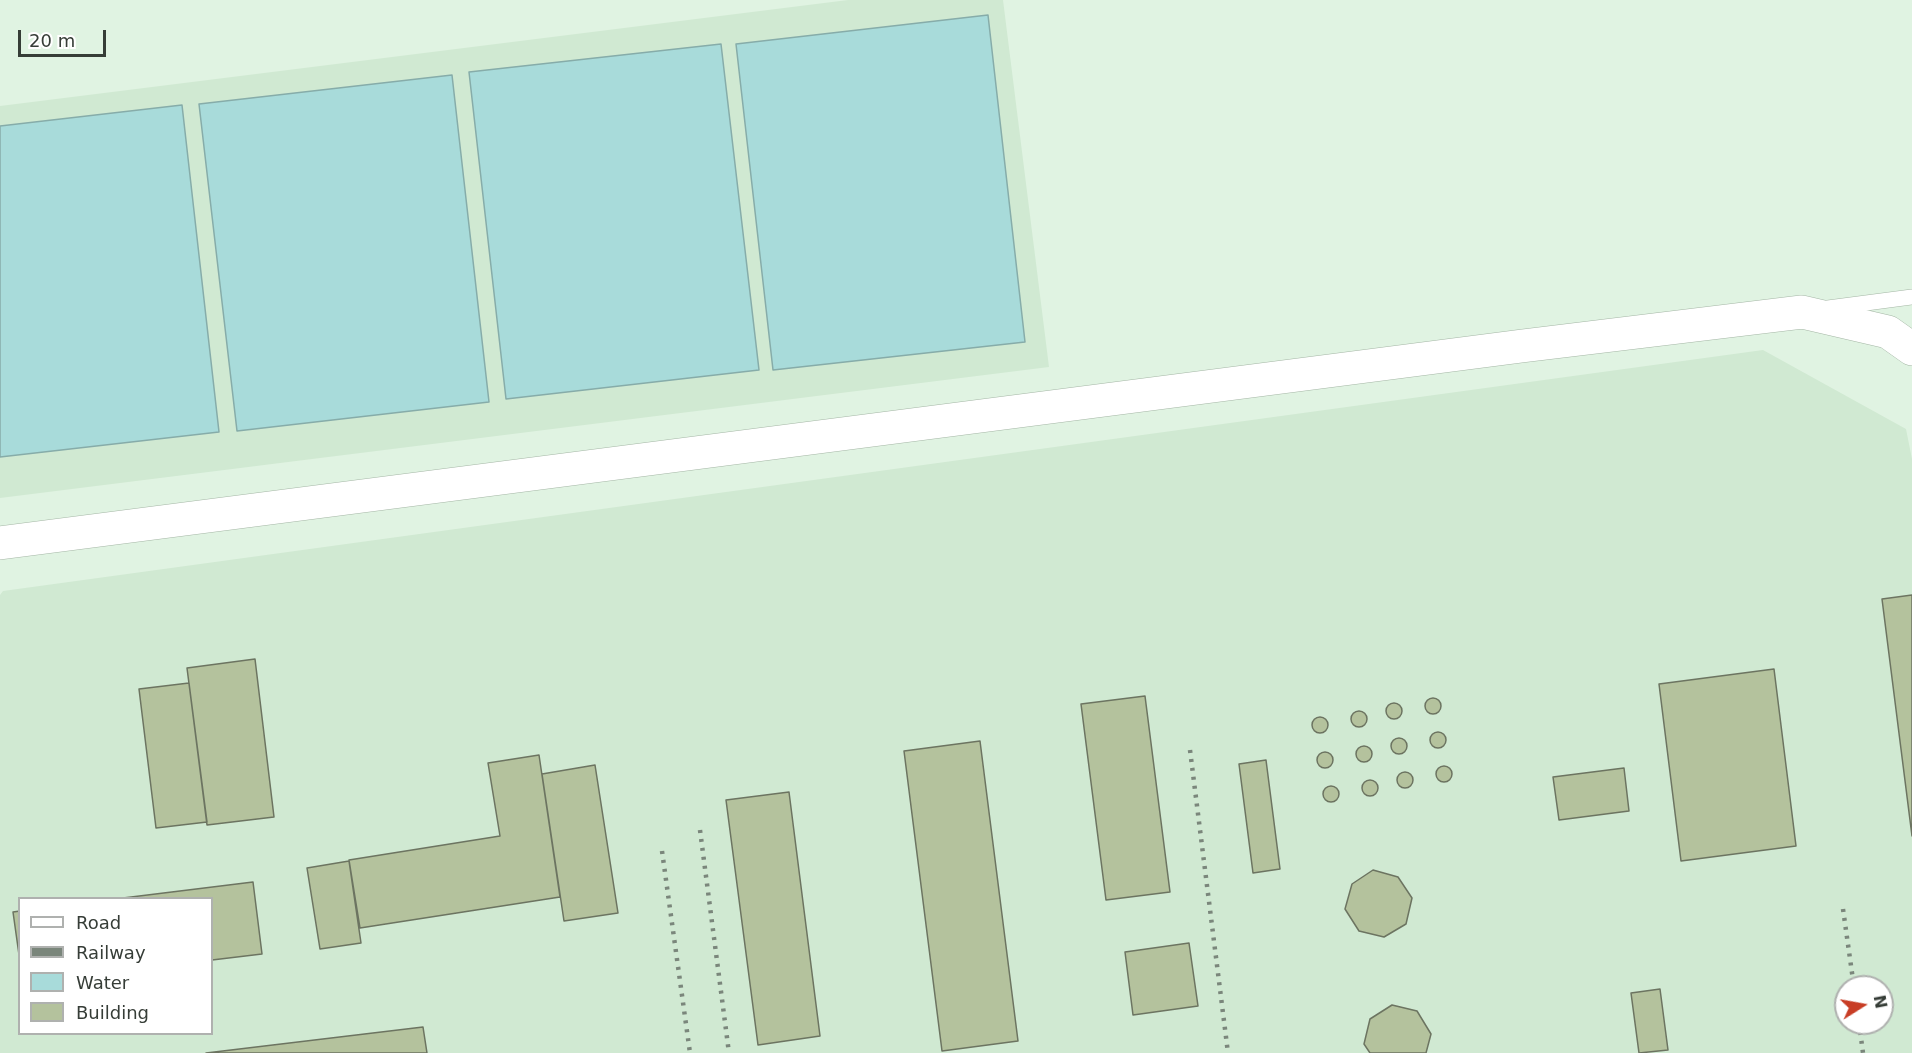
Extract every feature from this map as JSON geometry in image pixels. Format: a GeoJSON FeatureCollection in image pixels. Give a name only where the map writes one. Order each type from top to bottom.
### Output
{"type":"FeatureCollection","features":[{"type":"Feature","properties":{"kind":"street"},"geometry":{"type":"LineString","coordinates":[[0,543],[1802,312],[1887,332],[1912,349]]}},
{"type":"Feature","properties":{"kind":"lane"},"geometry":{"type":"LineString","coordinates":[[1802,312],[1912,297]]}},
{"type":"Feature","properties":{"kind":"shaded area"},"geometry":{"type":"Polygon","coordinates":[[[848,0],[1003,0],[1049,367],[0,498],[0,106],[848,0]]]}},
{"type":"Feature","properties":{"kind":"shaded area"},"geometry":{"type":"Polygon","coordinates":[[[1763,350],[1906,429],[1912,459],[1912,1053],[0,1053],[0,595],[3,591],[1763,350]]]}},
{"type":"Feature","properties":{"kind":"water"},"geometry":{"type":"Polygon","coordinates":[[[988,15],[1025,342],[773,370],[736,44],[988,15]]]}},
{"type":"Feature","properties":{"kind":"water"},"geometry":{"type":"Polygon","coordinates":[[[721,44],[759,370],[506,399],[469,72],[721,44]]]}},
{"type":"Feature","properties":{"kind":"water"},"geometry":{"type":"Polygon","coordinates":[[[452,75],[489,402],[237,431],[199,104],[452,75]]]}},
{"type":"Feature","properties":{"kind":"water"},"geometry":{"type":"Polygon","coordinates":[[[182,105],[219,432],[0,457],[0,126],[182,105]]]}},
{"type":"Feature","properties":{"kind":"building"},"geometry":{"type":"Polygon","coordinates":[[[1912,595],[1912,836],[1882,599],[1912,595]]]}},
{"type":"Feature","properties":{"kind":"building"},"geometry":{"type":"Polygon","coordinates":[[[255,659],[274,817],[207,825],[187,668],[255,659]]]}},
{"type":"Feature","properties":{"kind":"building"},"geometry":{"type":"Polygon","coordinates":[[[1774,669],[1796,846],[1681,861],[1659,684],[1774,669]]]}},
{"type":"Feature","properties":{"kind":"building"},"geometry":{"type":"Polygon","coordinates":[[[189,683],[207,822],[156,828],[139,689],[189,683]]]}},
{"type":"Feature","properties":{"kind":"building"},"geometry":{"type":"Polygon","coordinates":[[[1145,696],[1170,892],[1106,900],[1081,704],[1145,696]]]}},
{"type":"Feature","properties":{"kind":"building"},"geometry":{"type":"Polygon","coordinates":[[[1430,698],[1436,698],[1441,706],[1439,712],[1430,714],[1425,709],[1425,703],[1430,698]]]}},
{"type":"Feature","properties":{"kind":"building"},"geometry":{"type":"Polygon","coordinates":[[[1391,703],[1397,703],[1402,711],[1400,717],[1391,719],[1386,714],[1386,708],[1391,703]]]}},
{"type":"Feature","properties":{"kind":"building"},"geometry":{"type":"Polygon","coordinates":[[[1356,711],[1362,711],[1367,719],[1365,725],[1356,727],[1351,722],[1351,716],[1356,711]]]}},
{"type":"Feature","properties":{"kind":"building"},"geometry":{"type":"Polygon","coordinates":[[[1317,717],[1323,717],[1328,725],[1326,731],[1317,733],[1312,728],[1312,722],[1317,717]]]}},
{"type":"Feature","properties":{"kind":"building"},"geometry":{"type":"Polygon","coordinates":[[[1435,732],[1441,732],[1446,740],[1444,746],[1435,748],[1430,743],[1430,737],[1435,732]]]}},
{"type":"Feature","properties":{"kind":"building"},"geometry":{"type":"Polygon","coordinates":[[[1396,738],[1402,738],[1407,746],[1405,752],[1396,754],[1391,749],[1391,743],[1396,738]]]}},
{"type":"Feature","properties":{"kind":"building"},"geometry":{"type":"Polygon","coordinates":[[[980,741],[1018,1041],[942,1051],[904,751],[980,741]]]}},
{"type":"Feature","properties":{"kind":"building"},"geometry":{"type":"Polygon","coordinates":[[[1361,746],[1367,746],[1372,754],[1370,760],[1361,762],[1356,757],[1356,751],[1361,746]]]}},
{"type":"Feature","properties":{"kind":"building"},"geometry":{"type":"Polygon","coordinates":[[[1322,752],[1328,752],[1333,760],[1331,766],[1322,768],[1317,763],[1317,757],[1322,752]]]}},
{"type":"Feature","properties":{"kind":"building"},"geometry":{"type":"Polygon","coordinates":[[[539,755],[560,897],[360,928],[349,860],[500,836],[488,763],[539,755]]]}},
{"type":"Feature","properties":{"kind":"building"},"geometry":{"type":"Polygon","coordinates":[[[1266,760],[1280,869],[1253,873],[1239,764],[1266,760]]]}},
{"type":"Feature","properties":{"kind":"building"},"geometry":{"type":"Polygon","coordinates":[[[595,765],[618,913],[564,921],[542,774],[595,765]]]}},
{"type":"Feature","properties":{"kind":"building"},"geometry":{"type":"Polygon","coordinates":[[[1441,766],[1447,766],[1452,774],[1450,780],[1441,782],[1436,777],[1436,771],[1441,766]]]}},
{"type":"Feature","properties":{"kind":"building"},"geometry":{"type":"Polygon","coordinates":[[[1624,768],[1629,811],[1559,820],[1553,777],[1624,768]]]}},
{"type":"Feature","properties":{"kind":"building"},"geometry":{"type":"Polygon","coordinates":[[[1402,772],[1408,772],[1413,780],[1411,786],[1402,788],[1397,783],[1397,777],[1402,772]]]}},
{"type":"Feature","properties":{"kind":"building"},"geometry":{"type":"Polygon","coordinates":[[[1367,780],[1373,780],[1378,788],[1376,794],[1367,796],[1362,791],[1362,785],[1367,780]]]}},
{"type":"Feature","properties":{"kind":"building"},"geometry":{"type":"Polygon","coordinates":[[[1328,786],[1334,786],[1339,794],[1337,800],[1328,802],[1323,797],[1323,791],[1328,786]]]}},
{"type":"Feature","properties":{"kind":"building"},"geometry":{"type":"Polygon","coordinates":[[[789,792],[820,1036],[758,1045],[726,800],[789,792]]]}},
{"type":"Feature","properties":{"kind":"building"},"geometry":{"type":"Polygon","coordinates":[[[349,861],[361,943],[320,949],[307,868],[349,861]]]}},
{"type":"Feature","properties":{"kind":"building"},"geometry":{"type":"Polygon","coordinates":[[[1373,870],[1398,877],[1412,898],[1406,924],[1384,937],[1359,931],[1345,909],[1352,884],[1373,870]]]}},
{"type":"Feature","properties":{"kind":"building"},"geometry":{"type":"Polygon","coordinates":[[[253,882],[262,954],[213,960],[213,897],[131,897],[253,882]]]}},
{"type":"Feature","properties":{"kind":"building"},"geometry":{"type":"Polygon","coordinates":[[[18,911],[18,948],[13,912],[18,911]]]}},
{"type":"Feature","properties":{"kind":"building"},"geometry":{"type":"Polygon","coordinates":[[[1189,943],[1198,1006],[1133,1015],[1125,952],[1189,943]]]}},
{"type":"Feature","properties":{"kind":"building"},"geometry":{"type":"Polygon","coordinates":[[[1660,989],[1668,1050],[1639,1053],[1631,993],[1660,989]]]}},
{"type":"Feature","properties":{"kind":"building"},"geometry":{"type":"Polygon","coordinates":[[[1392,1005],[1417,1011],[1431,1034],[1426,1053],[1370,1053],[1364,1044],[1370,1019],[1392,1005]]]}},
{"type":"Feature","properties":{"kind":"building"},"geometry":{"type":"Polygon","coordinates":[[[423,1027],[427,1053],[206,1053],[423,1027]]]}},
{"type":"Feature","properties":{"kind":"railway"},"geometry":{"type":"LineString","coordinates":[[1190,750],[1228,1053]]}},
{"type":"Feature","properties":{"kind":"railway"},"geometry":{"type":"LineString","coordinates":[[700,830],[729,1053]]}},
{"type":"Feature","properties":{"kind":"railway"},"geometry":{"type":"LineString","coordinates":[[662,851],[690,1053]]}},
{"type":"Feature","properties":{"kind":"railway"},"geometry":{"type":"LineString","coordinates":[[1843,909],[1852,975]]}},
{"type":"Feature","properties":{"kind":"railway"},"geometry":{"type":"LineString","coordinates":[[1861,1035],[1863,1053]]}}]}
